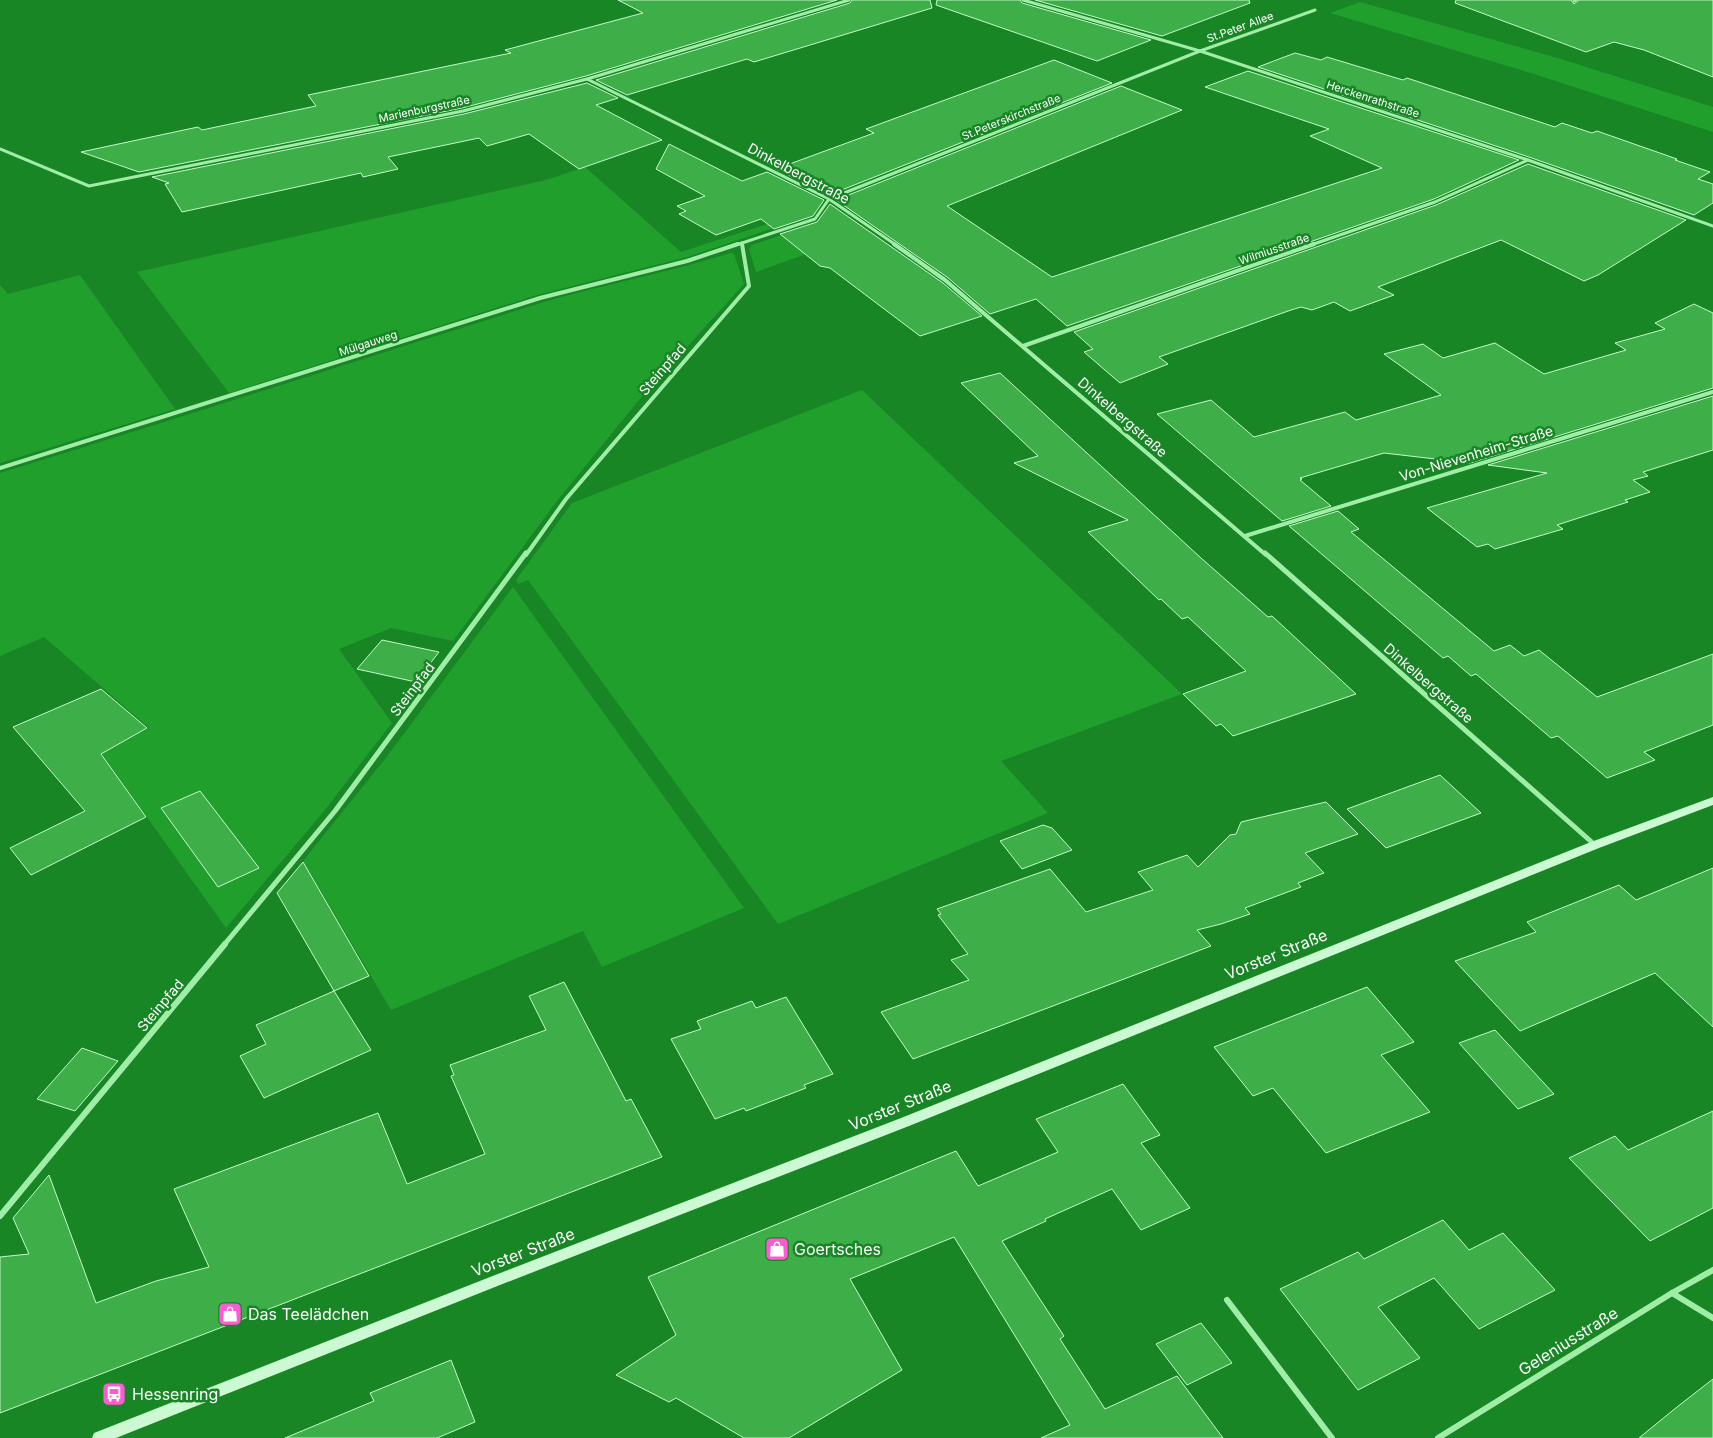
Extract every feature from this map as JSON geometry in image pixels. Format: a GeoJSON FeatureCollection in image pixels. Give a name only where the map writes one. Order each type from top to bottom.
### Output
{"type":"FeatureCollection","features":[{"type":"Feature","properties":{"kind":"main road","name":"Vorster Straße"},"geometry":{"type":"LineString","coordinates":[[98,1438],[485,1284],[905,1122],[1595,845],[1713,801]]}},
{"type":"Feature","properties":{"kind":"street","name":"Marienburgstraße"},"geometry":{"type":"LineString","coordinates":[[0,149],[90,186],[463,110],[587,79],[849,0]]}},
{"type":"Feature","properties":{"kind":"street","name":"Herckenrathstraße"},"geometry":{"type":"LineString","coordinates":[[1023,0],[1200,51],[1528,160],[1713,226]]}},
{"type":"Feature","properties":{"kind":"street","name":"St.Peter Allee"},"geometry":{"type":"LineString","coordinates":[[1200,51],[1315,10]]}},
{"type":"Feature","properties":{"kind":"street","name":"St.Peterskirchstraße"},"geometry":{"type":"LineString","coordinates":[[829,199],[1200,51]]}},
{"type":"Feature","properties":{"kind":"street","name":"Dinkelbergstraße"},"geometry":{"type":"LineString","coordinates":[[587,79],[829,199],[945,280],[1245,536],[1595,845]]}},
{"type":"Feature","properties":{"kind":"street","name":"Wilmiusstraße"},"geometry":{"type":"LineString","coordinates":[[1023,346],[1435,202],[1528,160]]}},
{"type":"Feature","properties":{"kind":"street"},"geometry":{"type":"LineString","coordinates":[[742,243],[815,219],[829,199]]}},
{"type":"Feature","properties":{"kind":"street","name":"Mülgauweg"},"geometry":{"type":"LineString","coordinates":[[0,468],[540,298],[687,261],[742,243]]}},
{"type":"Feature","properties":{"kind":"street","name":"Steinpfad"},"geometry":{"type":"LineString","coordinates":[[0,1216],[335,811],[566,499],[749,286],[742,243]]}},
{"type":"Feature","properties":{"kind":"street","name":"Von-Nievenheim-Straße"},"geometry":{"type":"LineString","coordinates":[[1245,536],[1713,392]]}},
{"type":"Feature","properties":{"kind":"street","name":"Geleniusstraße"},"geometry":{"type":"LineString","coordinates":[[1438,1438],[1672,1292],[1713,1270]]}},
{"type":"Feature","properties":{"kind":"street"},"geometry":{"type":"LineString","coordinates":[[1672,1292],[1713,1318]]}},
{"type":"Feature","properties":{"kind":"street"},"geometry":{"type":"LineString","coordinates":[[1227,1300],[1332,1438]]}},
{"type":"Feature","properties":{"kind":"green space"},"geometry":{"type":"Polygon","coordinates":[[[1360,2],[1561,59],[1713,107],[1713,132],[1534,74],[1330,13],[1360,2]]]}},
{"type":"Feature","properties":{"kind":"green space"},"geometry":{"type":"Polygon","coordinates":[[[585,167],[681,252],[810,210],[816,214],[687,257],[537,295],[229,393],[137,272],[546,180],[585,167]]]}},
{"type":"Feature","properties":{"kind":"green space"},"geometry":{"type":"Polygon","coordinates":[[[826,220],[857,236],[756,272],[749,249],[752,245],[826,220]]]}},
{"type":"Feature","properties":{"kind":"green space"},"geometry":{"type":"Polygon","coordinates":[[[730,253],[734,254],[744,284],[638,401],[557,501],[453,641],[391,628],[339,649],[392,723],[324,811],[226,928],[102,754],[149,728],[44,637],[0,656],[0,473],[541,303],[683,267],[730,253]]]}},
{"type":"Feature","properties":{"kind":"green space"},"geometry":{"type":"Polygon","coordinates":[[[80,275],[175,409],[0,463],[0,285],[8,294],[80,275]]]}},
{"type":"Feature","properties":{"kind":"green space"},"geometry":{"type":"Polygon","coordinates":[[[862,390],[1182,694],[1001,761],[1048,813],[778,924],[528,580],[518,584],[516,580],[572,503],[862,390]]]}},
{"type":"Feature","properties":{"kind":"green space"},"geometry":{"type":"Polygon","coordinates":[[[513,587],[744,908],[602,967],[583,931],[391,1010],[303,861],[385,759],[513,587]]]}},
{"type":"Feature","properties":{"kind":"building"},"geometry":{"type":"Polygon","coordinates":[[[618,0],[837,0],[586,76],[462,108],[139,172],[81,152],[198,127],[202,130],[316,106],[308,95],[511,53],[505,50],[643,13],[618,0]]]}},
{"type":"Feature","properties":{"kind":"building"},"geometry":{"type":"Polygon","coordinates":[[[852,0],[930,0],[932,8],[754,62],[747,59],[627,95],[596,80],[850,3],[852,0]]]}},
{"type":"Feature","properties":{"kind":"building"},"geometry":{"type":"Polygon","coordinates":[[[937,0],[1020,0],[1022,3],[1151,40],[1097,61],[936,5],[937,0]]]}},
{"type":"Feature","properties":{"kind":"building"},"geometry":{"type":"Polygon","coordinates":[[[1035,0],[1249,0],[1250,3],[1162,36],[1035,0]]]}},
{"type":"Feature","properties":{"kind":"building"},"geometry":{"type":"Polygon","coordinates":[[[1456,0],[1571,0],[1574,4],[1579,0],[1713,0],[1713,77],[1644,50],[1614,42],[1586,52],[1455,3],[1456,0]]]}},
{"type":"Feature","properties":{"kind":"building"},"geometry":{"type":"Polygon","coordinates":[[[1295,53],[1321,60],[1327,57],[1403,80],[1407,78],[1555,127],[1562,123],[1592,133],[1597,131],[1677,159],[1675,160],[1710,172],[1698,179],[1713,184],[1713,203],[1694,215],[1529,157],[1258,67],[1295,53]]]}},
{"type":"Feature","properties":{"kind":"building"},"geometry":{"type":"Polygon","coordinates":[[[1054,60],[1112,83],[829,195],[776,169],[874,133],[866,129],[1054,60]]]}},
{"type":"Feature","properties":{"kind":"building"},"geometry":{"type":"Polygon","coordinates":[[[1248,71],[1519,160],[1434,199],[1067,326],[1036,299],[990,314],[947,277],[836,200],[1121,86],[1182,110],[947,206],[1052,277],[1382,168],[1310,136],[1329,129],[1205,87],[1248,71]]]}},
{"type":"Feature","properties":{"kind":"building"},"geometry":{"type":"Polygon","coordinates":[[[587,83],[618,98],[596,105],[662,140],[579,169],[529,134],[487,146],[479,138],[388,157],[398,169],[363,177],[361,173],[182,212],[165,184],[169,183],[152,177],[464,114],[587,83]]]}},
{"type":"Feature","properties":{"kind":"building"},"geometry":{"type":"Polygon","coordinates":[[[669,144],[742,181],[767,172],[824,200],[813,216],[774,229],[761,219],[716,235],[679,214],[686,211],[677,206],[705,196],[656,169],[669,144]]]}},
{"type":"Feature","properties":{"kind":"building"},"geometry":{"type":"Polygon","coordinates":[[[1528,164],[1686,220],[1598,275],[1584,281],[1501,240],[1378,287],[1394,295],[1350,311],[1334,302],[1312,310],[1301,307],[1291,310],[1159,357],[1168,364],[1120,383],[1084,352],[1093,349],[1074,332],[1436,205],[1528,164]]]}},
{"type":"Feature","properties":{"kind":"building"},"geometry":{"type":"Polygon","coordinates":[[[830,204],[943,283],[982,316],[920,336],[830,268],[820,266],[780,234],[817,222],[830,204]]]}},
{"type":"Feature","properties":{"kind":"building"},"geometry":{"type":"Polygon","coordinates":[[[1694,304],[1713,313],[1713,388],[1470,463],[1384,453],[1300,478],[1331,506],[1282,521],[1157,414],[1211,400],[1254,437],[1345,412],[1356,420],[1441,395],[1384,354],[1423,344],[1443,358],[1495,343],[1544,374],[1626,350],[1615,343],[1665,329],[1655,323],[1694,304]]]}},
{"type":"Feature","properties":{"kind":"building"},"geometry":{"type":"Polygon","coordinates":[[[1000,373],[1201,558],[1268,617],[1272,616],[1356,694],[1233,736],[1221,724],[1216,726],[1183,694],[1246,671],[1188,617],[1182,619],[1161,599],[1159,600],[1088,532],[1128,520],[1014,463],[1038,456],[961,383],[1000,373]]]}},
{"type":"Feature","properties":{"kind":"building"},"geometry":{"type":"Polygon","coordinates":[[[1713,396],[1713,450],[1643,472],[1648,476],[1633,480],[1650,492],[1625,500],[1628,502],[1557,525],[1563,529],[1495,549],[1488,544],[1477,547],[1427,508],[1547,473],[1488,465],[1713,396]]]}},
{"type":"Feature","properties":{"kind":"building"},"geometry":{"type":"Polygon","coordinates":[[[1338,511],[1359,529],[1351,532],[1494,651],[1510,645],[1524,656],[1539,650],[1597,697],[1713,654],[1713,725],[1644,752],[1655,760],[1607,778],[1558,736],[1551,738],[1476,674],[1471,676],[1448,656],[1443,658],[1289,526],[1338,511]]]}},
{"type":"Feature","properties":{"kind":"building"},"geometry":{"type":"Polygon","coordinates":[[[382,640],[439,652],[416,682],[357,669],[382,640]]]}},
{"type":"Feature","properties":{"kind":"building"},"geometry":{"type":"Polygon","coordinates":[[[101,689],[147,728],[101,754],[146,817],[31,875],[10,848],[85,811],[13,727],[101,689]]]}},
{"type":"Feature","properties":{"kind":"building"},"geometry":{"type":"Polygon","coordinates":[[[1440,775],[1481,813],[1386,848],[1347,809],[1440,775]]]}},
{"type":"Feature","properties":{"kind":"building"},"geometry":{"type":"Polygon","coordinates":[[[200,791],[259,868],[218,887],[161,808],[200,791]]]}},
{"type":"Feature","properties":{"kind":"building"},"geometry":{"type":"Polygon","coordinates":[[[1326,802],[1358,834],[1305,853],[1324,873],[1298,883],[1301,887],[1245,908],[1250,914],[1197,930],[1211,946],[913,1059],[881,1012],[969,980],[951,960],[968,954],[938,915],[941,914],[937,909],[1050,869],[1086,912],[1153,890],[1138,872],[1187,855],[1198,867],[1230,835],[1236,834],[1241,822],[1326,802]]]}},
{"type":"Feature","properties":{"kind":"building"},"geometry":{"type":"Polygon","coordinates":[[[1043,825],[1052,828],[1072,850],[1022,869],[1000,841],[1043,825]]]}},
{"type":"Feature","properties":{"kind":"building"},"geometry":{"type":"Polygon","coordinates":[[[303,862],[369,976],[334,991],[277,893],[303,862]]]}},
{"type":"Feature","properties":{"kind":"building"},"geometry":{"type":"Polygon","coordinates":[[[1713,868],[1713,1027],[1655,973],[1520,1031],[1455,961],[1536,932],[1527,922],[1619,885],[1636,900],[1713,868]]]}},
{"type":"Feature","properties":{"kind":"building"},"geometry":{"type":"Polygon","coordinates":[[[564,982],[626,1101],[631,1099],[662,1157],[0,1413],[0,1257],[29,1254],[13,1218],[49,1175],[96,1303],[156,1281],[209,1267],[174,1189],[378,1113],[407,1184],[485,1154],[451,1076],[454,1075],[450,1065],[546,1030],[529,996],[564,982]]]}},
{"type":"Feature","properties":{"kind":"building"},"geometry":{"type":"Polygon","coordinates":[[[1367,987],[1414,1042],[1381,1055],[1430,1112],[1326,1153],[1273,1088],[1253,1096],[1214,1047],[1367,987]]]}},
{"type":"Feature","properties":{"kind":"building"},"geometry":{"type":"Polygon","coordinates":[[[334,991],[371,1050],[264,1098],[240,1056],[266,1044],[256,1025],[334,991]]]}},
{"type":"Feature","properties":{"kind":"building"},"geometry":{"type":"Polygon","coordinates":[[[786,997],[833,1074],[804,1085],[806,1088],[746,1111],[744,1108],[715,1119],[671,1039],[701,1029],[697,1021],[752,1001],[756,1008],[786,997]]]}},
{"type":"Feature","properties":{"kind":"building"},"geometry":{"type":"Polygon","coordinates":[[[1495,1030],[1554,1094],[1518,1109],[1459,1043],[1495,1030]]]}},
{"type":"Feature","properties":{"kind":"building"},"geometry":{"type":"Polygon","coordinates":[[[82,1048],[118,1061],[75,1111],[37,1099],[82,1048]]]}},
{"type":"Feature","properties":{"kind":"building"},"geometry":{"type":"Polygon","coordinates":[[[1123,1084],[1160,1135],[1141,1143],[1190,1208],[1141,1230],[1112,1189],[1045,1219],[1046,1221],[1002,1241],[1064,1336],[1060,1339],[1105,1409],[1177,1376],[1223,1438],[1041,1438],[1070,1425],[954,1237],[850,1279],[902,1370],[789,1438],[744,1438],[676,1398],[669,1402],[616,1375],[676,1335],[648,1277],[956,1151],[978,1186],[1058,1152],[1036,1119],[1123,1084]]]}},
{"type":"Feature","properties":{"kind":"building"},"geometry":{"type":"Polygon","coordinates":[[[1713,1111],[1713,1208],[1650,1241],[1569,1158],[1615,1136],[1628,1150],[1713,1111]]]}},
{"type":"Feature","properties":{"kind":"building"},"geometry":{"type":"Polygon","coordinates":[[[1443,1220],[1469,1250],[1503,1233],[1555,1290],[1479,1329],[1434,1278],[1378,1307],[1420,1358],[1358,1390],[1280,1289],[1358,1252],[1364,1259],[1443,1220]]]}},
{"type":"Feature","properties":{"kind":"building"},"geometry":{"type":"Polygon","coordinates":[[[1201,1323],[1232,1363],[1187,1385],[1156,1344],[1201,1323]]]}},
{"type":"Feature","properties":{"kind":"building"},"geometry":{"type":"Polygon","coordinates":[[[451,1360],[475,1422],[437,1438],[285,1438],[374,1401],[370,1393],[451,1360]]]}},
{"type":"Feature","properties":{"kind":"building"},"geometry":{"type":"Polygon","coordinates":[[[1713,1379],[1713,1438],[1639,1438],[1677,1407],[1713,1379]]]}},
{"type":"Feature","properties":{"kind":"place","name":"Goertsches"},"geometry":{"type":"Point","coordinates":[777,1249]}},
{"type":"Feature","properties":{"kind":"place","name":"Das Teelädchen"},"geometry":{"type":"Point","coordinates":[230,1314]}},
{"type":"Feature","properties":{"kind":"place","name":"Hessenring"},"geometry":{"type":"Point","coordinates":[114,1394]}}]}
